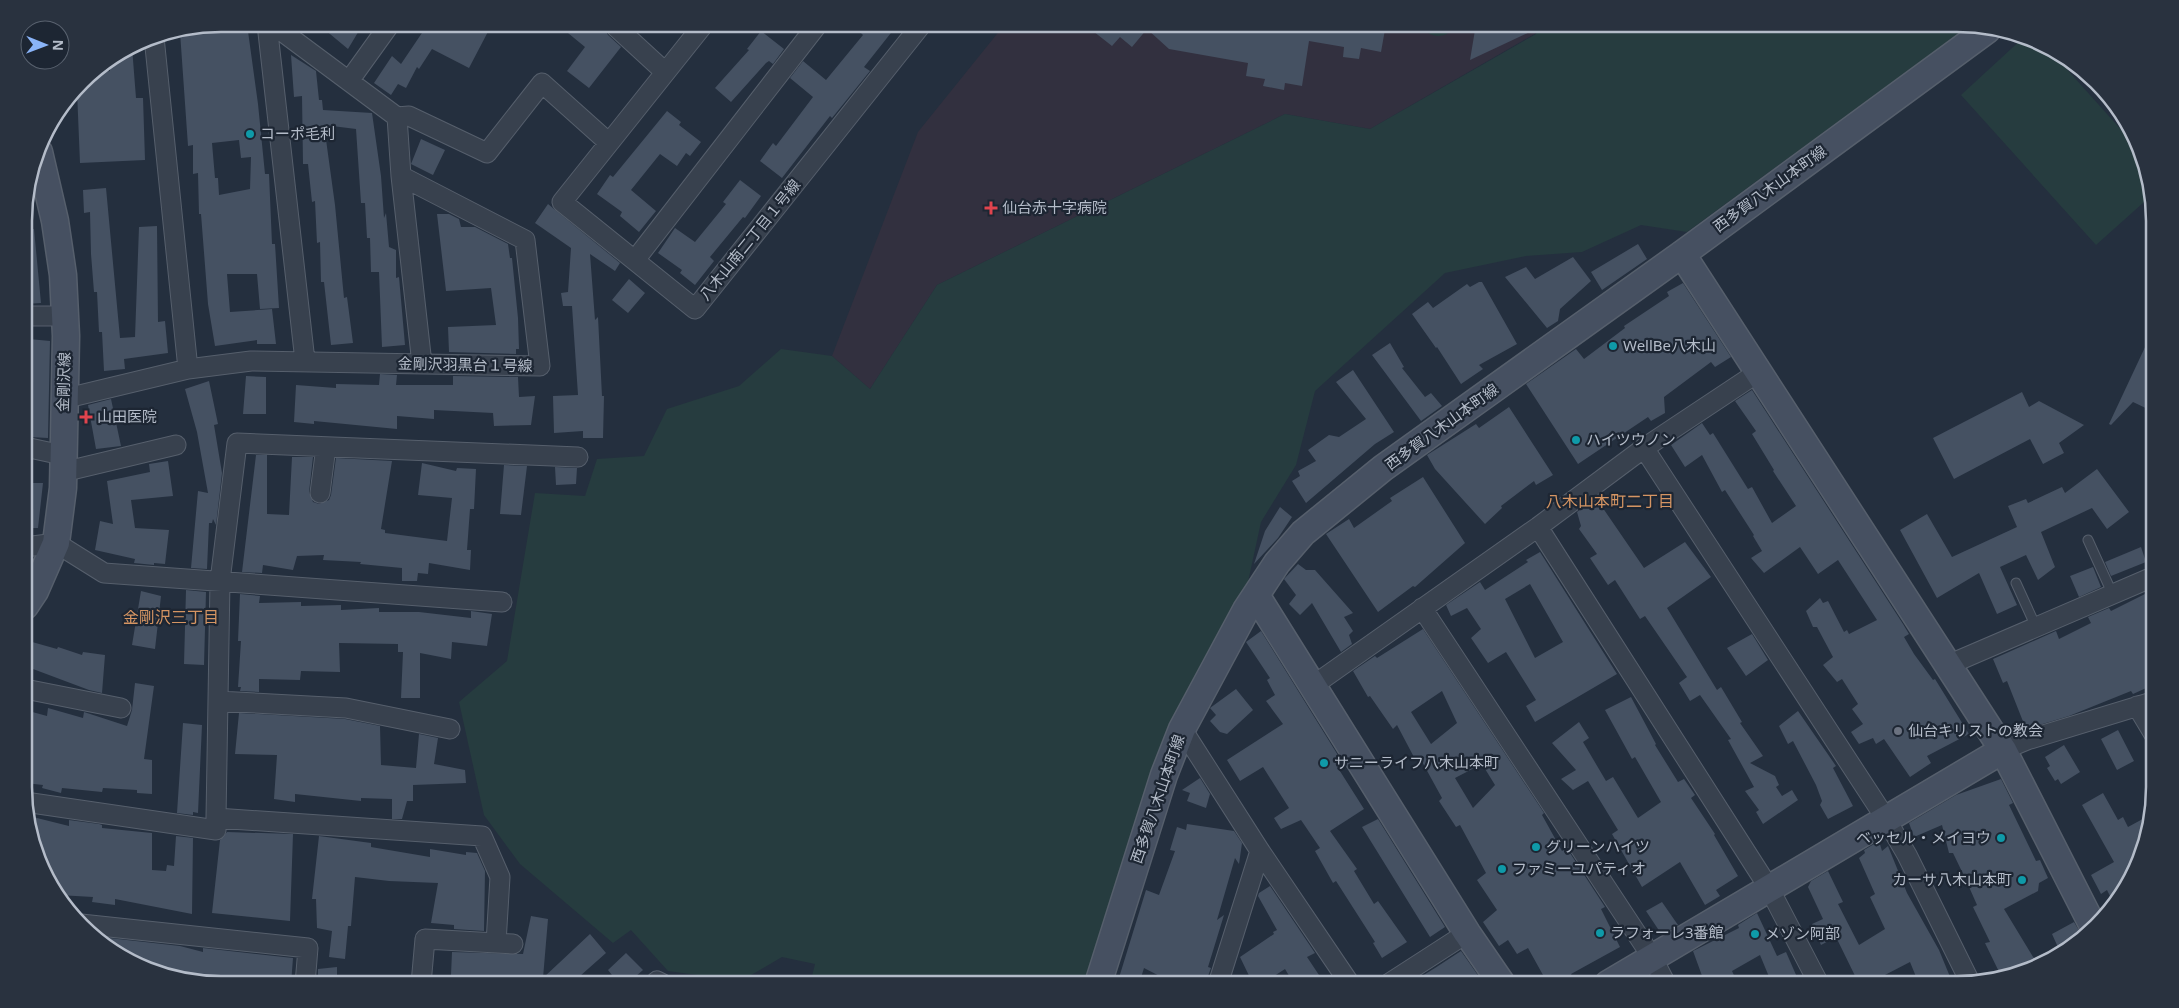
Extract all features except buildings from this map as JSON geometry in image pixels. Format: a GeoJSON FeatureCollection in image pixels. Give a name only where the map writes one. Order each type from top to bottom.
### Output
{"type":"FeatureCollection","features":[{"type":"Feature","properties":{"kind":"street"},"geometry":{"type":"LineString","coordinates":[[268,32],[305,361]]}},
{"type":"Feature","properties":{"kind":"street"},"geometry":{"type":"LineString","coordinates":[[283,32],[397,117],[409,116],[487,153],[542,83],[609,142]]}},
{"type":"Feature","properties":{"kind":"street"},"geometry":{"type":"LineString","coordinates":[[349,81],[384,32]]}},
{"type":"Feature","properties":{"kind":"street"},"geometry":{"type":"LineString","coordinates":[[622,32],[665,72]]}},
{"type":"Feature","properties":{"kind":"street","name":"八木山南二丁目１号線"},"geometry":{"type":"LineString","coordinates":[[698,32],[562,202],[695,309],[916,32]]}},
{"type":"Feature","properties":{"kind":"street"},"geometry":{"type":"LineString","coordinates":[[635,260],[812,32]]}},
{"type":"Feature","properties":{"kind":"street","name":"西多賀八木山本町線"},"geometry":{"type":"LineString","coordinates":[[1101,976],[1164,774],[1182,729],[1256,595],[1277,563],[1303,533],[1344,498],[1682,254],[1982,34]]}},
{"type":"Feature","properties":{"kind":"street"},"geometry":{"type":"LineString","coordinates":[[155,45],[188,369]]}},
{"type":"Feature","properties":{"kind":"street"},"geometry":{"type":"LineString","coordinates":[[397,117],[401,176],[422,364]]}},
{"type":"Feature","properties":{"kind":"street","name":"金剛沢線"},"geometry":{"type":"LineString","coordinates":[[32,596],[56,543],[62,464],[65,316],[63,275],[55,221],[42,164]]}},
{"type":"Feature","properties":{"kind":"street","name":"金剛沢羽黒台１号線"},"geometry":{"type":"LineString","coordinates":[[63,400],[188,369],[252,361],[540,366],[525,240],[401,176]]}},
{"type":"Feature","properties":{"kind":"street"},"geometry":{"type":"LineString","coordinates":[[1682,254],[1757,373],[2003,750],[2090,921]]}},
{"type":"Feature","properties":{"kind":"street"},"geometry":{"type":"LineString","coordinates":[[32,316],[65,316]]}},
{"type":"Feature","properties":{"kind":"street"},"geometry":{"type":"LineString","coordinates":[[1311,687],[1538,527],[1644,448],[1757,373]]}},
{"type":"Feature","properties":{"kind":"street"},"geometry":{"type":"LineString","coordinates":[[33,803],[216,830],[220,581],[237,443],[578,457]]}},
{"type":"Feature","properties":{"kind":"street"},"geometry":{"type":"LineString","coordinates":[[32,450],[62,464],[176,445]]}},
{"type":"Feature","properties":{"kind":"street"},"geometry":{"type":"LineString","coordinates":[[320,493],[326,447]]}},
{"type":"Feature","properties":{"kind":"street"},"geometry":{"type":"LineString","coordinates":[[1644,448],[1886,819],[1908,855],[1967,975]]}},
{"type":"Feature","properties":{"kind":"street"},"geometry":{"type":"LineString","coordinates":[[1538,527],[1769,888],[1815,976]]}},
{"type":"Feature","properties":{"kind":"street"},"geometry":{"type":"LineString","coordinates":[[32,546],[56,543],[104,573],[502,602]]}},
{"type":"Feature","properties":{"kind":"street"},"geometry":{"type":"LineString","coordinates":[[1948,665],[2147,580]]}},
{"type":"Feature","properties":{"kind":"street"},"geometry":{"type":"LineString","coordinates":[[1256,595],[1311,687],[1467,934],[1496,976]]}},
{"type":"Feature","properties":{"kind":"street"},"geometry":{"type":"LineString","coordinates":[[1422,608],[1652,957],[1662,976]]}},
{"type":"Feature","properties":{"kind":"street"},"geometry":{"type":"LineString","coordinates":[[32,689],[121,708]]}},
{"type":"Feature","properties":{"kind":"street"},"geometry":{"type":"LineString","coordinates":[[218,701],[346,708],[450,729]]}},
{"type":"Feature","properties":{"kind":"street"},"geometry":{"type":"LineString","coordinates":[[1621,976],[2003,750],[2027,740],[2146,704]]}},
{"type":"Feature","properties":{"kind":"street"},"geometry":{"type":"LineString","coordinates":[[1182,729],[1260,852],[1345,976]]}},
{"type":"Feature","properties":{"kind":"street"},"geometry":{"type":"LineString","coordinates":[[216,818],[482,836],[500,877],[504,943],[425,939],[422,976]]}},
{"type":"Feature","properties":{"kind":"street"},"geometry":{"type":"LineString","coordinates":[[1221,976],[1260,852]]}},
{"type":"Feature","properties":{"kind":"street"},"geometry":{"type":"LineString","coordinates":[[93,925],[308,948],[305,976]]}},
{"type":"Feature","properties":{"kind":"street"},"geometry":{"type":"LineString","coordinates":[[1401,976],[1467,934]]}},
{"type":"Feature","properties":{"kind":"lane"},"geometry":{"type":"LineString","coordinates":[[2088,540],[2113,595]]}},
{"type":"Feature","properties":{"kind":"lane"},"geometry":{"type":"LineString","coordinates":[[2016,583],[2036,628]]}},
{"type":"Feature","properties":{"kind":"shaded area","name":"仙台赤十字病院"},"geometry":{"type":"Polygon","coordinates":[[[999,32],[1536,32],[1370,129],[1285,114],[937,285],[870,389],[832,356],[918,132],[999,32]]]}},
{"type":"Feature","properties":{"kind":"green space"},"geometry":{"type":"Polygon","coordinates":[[[1427,32],[1449,32],[1438,36],[1427,32]]]}},
{"type":"Feature","properties":{"kind":"green space"},"geometry":{"type":"Polygon","coordinates":[[[1536,32],[1961,32],[1687,232],[1641,225],[1582,252],[1526,256],[1445,273],[1315,391],[1296,465],[1261,522],[1248,582],[1090,976],[812,976],[815,964],[782,957],[750,976],[704,976],[668,971],[631,930],[613,943],[520,864],[484,815],[459,702],[507,661],[535,493],[585,496],[597,459],[644,456],[667,409],[739,386],[781,349],[832,356],[870,389],[937,285],[1285,114],[1370,129],[1536,34],[1536,32]]]}},
{"type":"Feature","properties":{"kind":"green space"},"geometry":{"type":"Polygon","coordinates":[[[2018,43],[2061,63],[2125,134],[2140,172],[2145,201],[2096,245],[1961,95],[2018,43]]]}},
{"type":"Feature","properties":{"kind":"place","name":"コーポ毛利"},"geometry":{"type":"Point","coordinates":[250,134]}},
{"type":"Feature","properties":{"kind":"place","name":"仙台赤十字病院"},"geometry":{"type":"Point","coordinates":[991,208]}},
{"type":"Feature","properties":{"kind":"place","name":"WellBe八木山"},"geometry":{"type":"Point","coordinates":[1613,346]}},
{"type":"Feature","properties":{"kind":"place","name":"山田医院"},"geometry":{"type":"Point","coordinates":[86,417]}},
{"type":"Feature","properties":{"kind":"place","name":"ハイツウノン"},"geometry":{"type":"Point","coordinates":[1576,440]}},
{"type":"Feature","properties":{"kind":"place","name":"仙台キリストの教会"},"geometry":{"type":"Point","coordinates":[1898,731]}},
{"type":"Feature","properties":{"kind":"place","name":"サニーライフ八木山本町"},"geometry":{"type":"Point","coordinates":[1324,763]}},
{"type":"Feature","properties":{"kind":"place","name":"ベッセル・メイヨウ"},"geometry":{"type":"Point","coordinates":[2001,838]}},
{"type":"Feature","properties":{"kind":"place","name":"グリーンハイツ"},"geometry":{"type":"Point","coordinates":[1536,847]}},
{"type":"Feature","properties":{"kind":"place","name":"ファミーユパティオ"},"geometry":{"type":"Point","coordinates":[1502,869]}},
{"type":"Feature","properties":{"kind":"place","name":"カーサ八木山本町"},"geometry":{"type":"Point","coordinates":[2022,880]}},
{"type":"Feature","properties":{"kind":"place","name":"ラフォーレ3番館"},"geometry":{"type":"Point","coordinates":[1600,933]}},
{"type":"Feature","properties":{"kind":"place","name":"メゾン阿部"},"geometry":{"type":"Point","coordinates":[1755,934]}},
{"type":"Feature","properties":{"kind":"district","name":"八木山本町二丁目"},"geometry":{"type":"Point","coordinates":[1610,501]}},
{"type":"Feature","properties":{"kind":"district","name":"金剛沢三丁目"},"geometry":{"type":"Point","coordinates":[171,617]}}]}
